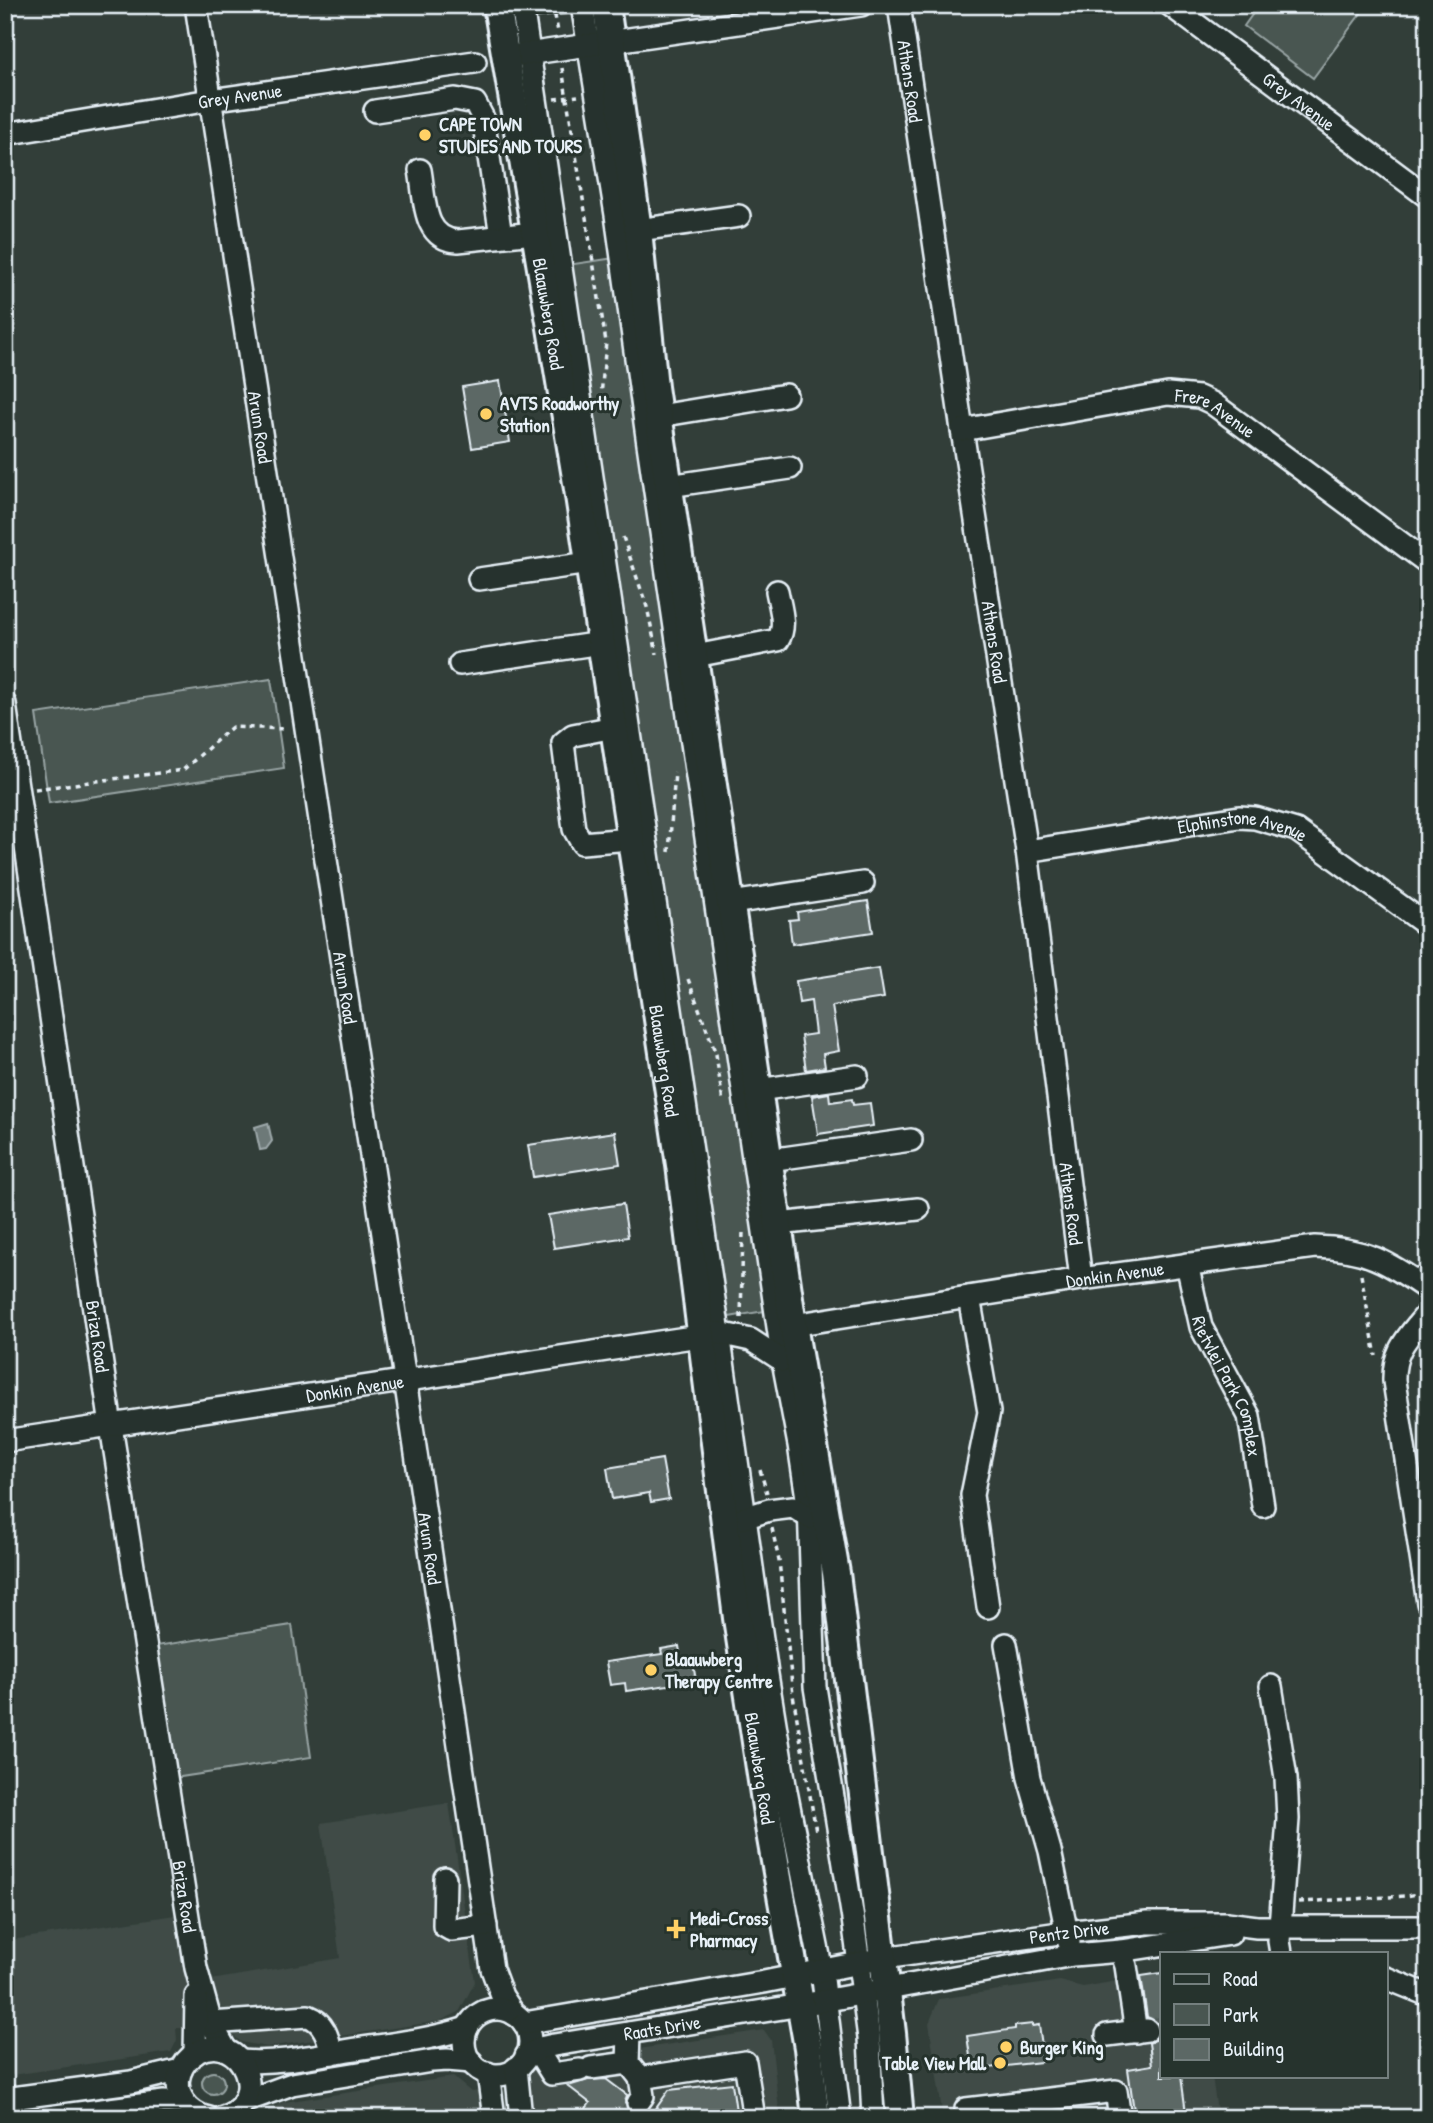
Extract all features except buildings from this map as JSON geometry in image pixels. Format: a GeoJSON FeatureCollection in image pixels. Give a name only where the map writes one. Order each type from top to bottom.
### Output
{"type":"FeatureCollection","features":[{"type":"Feature","properties":{"kind":"main road","name":"Blaauwberg Road"},"geometry":{"type":"LineString","coordinates":[[497,5],[516,55],[534,233],[589,563],[678,1151],[711,1335],[712,1411],[739,1631],[768,1827],[796,1976],[813,2003],[816,2118]]}},
{"type":"Feature","properties":{"kind":"main road"},"geometry":{"type":"LineString","coordinates":[[606,5],[600,43],[637,223],[659,416],[758,1090],[793,1325],[836,1573],[874,1991],[900,2118]]}},
{"type":"Feature","properties":{"kind":"street","name":"Arum Road"},"geometry":{"type":"LineString","coordinates":[[196,5],[492,1969],[502,1996],[519,2019]]}},
{"type":"Feature","properties":{"kind":"street"},"geometry":{"type":"LineString","coordinates":[[522,5],[516,55],[536,102],[555,217],[711,1335],[744,1518],[786,1791],[822,1971],[813,2003],[840,2118]]}},
{"type":"Feature","properties":{"kind":"street"},"geometry":{"type":"LineString","coordinates":[[582,5],[600,43],[597,94],[783,1361],[810,1518]]}},
{"type":"Feature","properties":{"kind":"street"},"geometry":{"type":"LineString","coordinates":[[516,55],[861,5]]}},
{"type":"Feature","properties":{"kind":"street","name":"Athens Road"},"geometry":{"type":"LineString","coordinates":[[899,5],[1027,851],[1081,1279]]}},
{"type":"Feature","properties":{"kind":"street","name":"Grey Avenue"},"geometry":{"type":"LineString","coordinates":[[1170,5],[1428,197]]}},
{"type":"Feature","properties":{"kind":"street","name":"Grey Avenue"},"geometry":{"type":"LineString","coordinates":[[5,135],[210,100],[475,62]]}},
{"type":"Feature","properties":{"kind":"street"},"geometry":{"type":"LineString","coordinates":[[375,111],[455,99],[475,103],[483,118],[501,236]]}},
{"type":"Feature","properties":{"kind":"street"},"geometry":{"type":"LineString","coordinates":[[420,170],[427,212],[431,227],[437,235],[450,241],[534,233]]}},
{"type":"Feature","properties":{"kind":"street"},"geometry":{"type":"LineString","coordinates":[[637,223],[706,206]]}},
{"type":"Feature","properties":{"kind":"street"},"geometry":{"type":"LineString","coordinates":[[637,223],[739,216]]}},
{"type":"Feature","properties":{"kind":"street","name":"Frere Avenue"},"geometry":{"type":"LineString","coordinates":[[962,430],[1168,394],[1199,397],[1212,403],[1428,563]]}},
{"type":"Feature","properties":{"kind":"street"},"geometry":{"type":"LineString","coordinates":[[659,416],[786,395]]}},
{"type":"Feature","properties":{"kind":"street"},"geometry":{"type":"LineString","coordinates":[[669,486],[790,468]]}},
{"type":"Feature","properties":{"kind":"street"},"geometry":{"type":"LineString","coordinates":[[479,579],[589,563]]}},
{"type":"Feature","properties":{"kind":"street"},"geometry":{"type":"LineString","coordinates":[[695,656],[778,640],[783,626],[777,592]]}},
{"type":"Feature","properties":{"kind":"street"},"geometry":{"type":"LineString","coordinates":[[460,664],[601,643]]}},
{"type":"Feature","properties":{"kind":"street","name":"Briza Road"},"geometry":{"type":"LineString","coordinates":[[5,704],[111,1426],[196,1968],[211,2023],[233,2056]]}},
{"type":"Feature","properties":{"kind":"street"},"geometry":{"type":"LineString","coordinates":[[614,727],[573,735],[564,743],[574,829],[582,843],[631,839]]}},
{"type":"Feature","properties":{"kind":"street","name":"Elphinstone Avenue"},"geometry":{"type":"LineString","coordinates":[[1027,851],[1239,817],[1255,818],[1296,830],[1428,926]]}},
{"type":"Feature","properties":{"kind":"street"},"geometry":{"type":"LineString","coordinates":[[731,903],[863,883]]}},
{"type":"Feature","properties":{"kind":"street"},"geometry":{"type":"LineString","coordinates":[[758,1090],[857,1076]]}},
{"type":"Feature","properties":{"kind":"street"},"geometry":{"type":"LineString","coordinates":[[769,1160],[911,1140]]}},
{"type":"Feature","properties":{"kind":"street"},"geometry":{"type":"LineString","coordinates":[[778,1224],[918,1209]]}},
{"type":"Feature","properties":{"kind":"street","name":"Donkin Avenue"},"geometry":{"type":"LineString","coordinates":[[793,1325],[1081,1279],[1315,1247],[1356,1251],[1396,1268],[1428,1290]]}},
{"type":"Feature","properties":{"kind":"street","name":"Rietvlei Park Complex"},"geometry":{"type":"LineString","coordinates":[[1188,1264],[1201,1327],[1250,1416],[1263,1506]]}},
{"type":"Feature","properties":{"kind":"street"},"geometry":{"type":"LineString","coordinates":[[970,1297],[989,1412],[972,1495],[988,1607]]}},
{"type":"Feature","properties":{"kind":"street"},"geometry":{"type":"LineString","coordinates":[[1428,1312],[1398,1352],[1394,1365],[1394,1381],[1428,1603]]}},
{"type":"Feature","properties":{"kind":"street"},"geometry":{"type":"LineString","coordinates":[[711,1335],[751,1340],[783,1361]]}},
{"type":"Feature","properties":{"kind":"street","name":"Donkin Avenue"},"geometry":{"type":"LineString","coordinates":[[5,1441],[711,1335]]}},
{"type":"Feature","properties":{"kind":"street"},"geometry":{"type":"LineString","coordinates":[[804,1386],[815,1687],[871,1961]]}},
{"type":"Feature","properties":{"kind":"street"},"geometry":{"type":"LineString","coordinates":[[712,1411],[744,1518]]}},
{"type":"Feature","properties":{"kind":"street"},"geometry":{"type":"LineString","coordinates":[[744,1518],[769,1510],[793,1507],[810,1518]]}},
{"type":"Feature","properties":{"kind":"street"},"geometry":{"type":"LineString","coordinates":[[1006,1644],[1029,1778],[1082,1954]]}},
{"type":"Feature","properties":{"kind":"street"},"geometry":{"type":"LineString","coordinates":[[1271,1686],[1286,1778],[1289,1819],[1279,1941],[1281,1952]]}},
{"type":"Feature","properties":{"kind":"street"},"geometry":{"type":"LineString","coordinates":[[445,1878],[444,1926],[451,1930],[486,1926]]}},
{"type":"Feature","properties":{"kind":"street","name":"Pentz Drive"},"geometry":{"type":"LineString","coordinates":[[822,1971],[871,1961],[1147,1923],[1176,1940]]}},
{"type":"Feature","properties":{"kind":"street","name":"Pentz Drive"},"geometry":{"type":"LineString","coordinates":[[813,2003],[1082,1954],[1121,1951],[1256,1927],[1428,1927]]}},
{"type":"Feature","properties":{"kind":"street"},"geometry":{"type":"LineString","coordinates":[[1107,2035],[1142,2031],[1121,1951]]}},
{"type":"Feature","properties":{"kind":"street","name":"Briza Road"},"geometry":{"type":"LineString","coordinates":[[188,2062],[196,1968]]}},
{"type":"Feature","properties":{"kind":"street","name":"Arum Road"},"geometry":{"type":"LineString","coordinates":[[474,2021],[487,1996],[492,1969]]}},
{"type":"Feature","properties":{"kind":"street","name":"Raats Drive"},"geometry":{"type":"LineString","coordinates":[[519,2019],[822,1971]]}},
{"type":"Feature","properties":{"kind":"street"},"geometry":{"type":"LineString","coordinates":[[1388,1980],[1428,1995]]}},
{"type":"Feature","properties":{"kind":"street"},"geometry":{"type":"LineString","coordinates":[[873,2118],[869,2038],[874,1991]]}},
{"type":"Feature","properties":{"kind":"street","name":"Raats Drive"},"geometry":{"type":"LineString","coordinates":[[526,2058],[554,2045],[813,2003]]}},
{"type":"Feature","properties":{"kind":"street"},"geometry":{"type":"LineString","coordinates":[[5,2099],[131,2082],[188,2062],[210,2048],[260,2062],[441,2036],[497,2009],[519,2019],[529,2043],[521,2118]]}},
{"type":"Feature","properties":{"kind":"street"},"geometry":{"type":"LineString","coordinates":[[211,2023],[308,2017],[319,2023],[324,2030],[332,2053]]}},
{"type":"Feature","properties":{"kind":"street"},"geometry":{"type":"LineString","coordinates":[[474,2021],[464,2042],[468,2056],[480,2068],[494,2118]]}},
{"type":"Feature","properties":{"kind":"street"},"geometry":{"type":"LineString","coordinates":[[629,2033],[634,2071],[643,2096],[638,2103]]}},
{"type":"Feature","properties":{"kind":"street"},"geometry":{"type":"LineString","coordinates":[[215,2113],[247,2094],[248,2077],[233,2056]]}},
{"type":"Feature","properties":{"kind":"street"},"geometry":{"type":"LineString","coordinates":[[40,2118],[164,2102],[215,2113],[292,2084],[447,2060],[500,2074],[526,2058]]}},
{"type":"Feature","properties":{"kind":"street"},"geometry":{"type":"LineString","coordinates":[[526,2058],[552,2074],[586,2069],[634,2071],[746,2062],[754,2118]]}},
{"type":"Feature","properties":{"kind":"street"},"geometry":{"type":"LineString","coordinates":[[188,2062],[178,2084],[215,2113]]}},
{"type":"Feature","properties":{"kind":"street"},"geometry":{"type":"LineString","coordinates":[[965,2109],[1116,2091],[1120,2118]]}},
{"type":"Feature","properties":{"kind":"path"},"geometry":{"type":"LineString","coordinates":[[553,5],[606,342],[601,403]]}},
{"type":"Feature","properties":{"kind":"path"},"geometry":{"type":"LineString","coordinates":[[536,102],[597,94]]}},
{"type":"Feature","properties":{"kind":"path"},"geometry":{"type":"LineString","coordinates":[[622,534],[647,607],[658,658]]}},
{"type":"Feature","properties":{"kind":"path"},"geometry":{"type":"LineString","coordinates":[[18,792],[183,769],[232,727],[306,730]]}},
{"type":"Feature","properties":{"kind":"path"},"geometry":{"type":"LineString","coordinates":[[669,856],[676,784],[674,763]]}},
{"type":"Feature","properties":{"kind":"path"},"geometry":{"type":"LineString","coordinates":[[684,967],[716,1054],[724,1108]]}},
{"type":"Feature","properties":{"kind":"path"},"geometry":{"type":"LineString","coordinates":[[741,1338],[743,1230]]}},
{"type":"Feature","properties":{"kind":"path"},"geometry":{"type":"LineString","coordinates":[[1356,1251],[1376,1356],[1394,1381]]}},
{"type":"Feature","properties":{"kind":"path"},"geometry":{"type":"LineString","coordinates":[[758,1465],[766,1485],[770,1524],[779,1561],[793,1695],[818,1843]]}},
{"type":"Feature","properties":{"kind":"path"},"geometry":{"type":"LineString","coordinates":[[1297,1902],[1406,1896],[1428,1892]]}},
{"type":"Feature","properties":{"kind":"shaded area"},"geometry":{"type":"Polygon","coordinates":[[[268,1123],[272,1141],[266,1149],[260,1150],[255,1127],[268,1123]]]}},
{"type":"Feature","properties":{"kind":"shaded area"},"geometry":{"type":"Polygon","coordinates":[[[449,1803],[475,1982],[459,2012],[440,2021],[267,2047],[241,2042],[226,2029],[176,2028],[177,2040],[171,2052],[5,2076],[5,1941],[188,1913],[199,1982],[340,1958],[321,1823],[449,1803]]]}},
{"type":"Feature","properties":{"kind":"shaded area"},"geometry":{"type":"Polygon","coordinates":[[[1160,1973],[1160,2078],[1212,2078],[1218,2118],[943,2118],[929,2023],[939,1999],[1060,1981],[1083,1987],[1160,1973]]]}},
{"type":"Feature","properties":{"kind":"shaded area"},"geometry":{"type":"Polygon","coordinates":[[[764,2030],[771,2040],[780,2118],[251,2118],[284,2102],[453,2077],[471,2092],[480,2091],[483,2111],[530,2104],[526,2078],[533,2065],[764,2030]]]}},
{"type":"Feature","properties":{"kind":"green space"},"geometry":{"type":"Polygon","coordinates":[[[527,5],[575,5],[575,13],[534,18],[527,5]]]}},
{"type":"Feature","properties":{"kind":"green space"},"geometry":{"type":"Polygon","coordinates":[[[1259,5],[1367,5],[1313,78],[1244,26],[1259,5]]]}},
{"type":"Feature","properties":{"kind":"green space"},"geometry":{"type":"Polygon","coordinates":[[[615,258],[776,1309],[717,1319],[567,265],[615,258]]]}},
{"type":"Feature","properties":{"kind":"green space"},"geometry":{"type":"Polygon","coordinates":[[[271,679],[284,768],[49,803],[36,714],[271,679]]]}},
{"type":"Feature","properties":{"kind":"green space"},"geometry":{"type":"Polygon","coordinates":[[[292,1625],[311,1757],[174,1778],[156,1646],[292,1625]]]}},
{"type":"Feature","properties":{"kind":"green space"},"geometry":{"type":"Polygon","coordinates":[[[213,2072],[221,2075],[224,2083],[221,2091],[213,2094],[205,2091],[202,2083],[205,2075],[213,2072]]]}},
{"type":"Feature","properties":{"kind":"tunnel"},"geometry":{"type":"LineString","coordinates":[[1147,2030],[1160,2027]]}},
{"type":"Feature","properties":{"kind":"tunnel"},"geometry":{"type":"LineString","coordinates":[[627,2118],[638,2103]]}},
{"type":"Feature","properties":{"kind":"place","name":"CAPE TOWN STUDIES AND TOURS"},"geometry":{"type":"Point","coordinates":[425,135]}},
{"type":"Feature","properties":{"kind":"place","name":"AVTS Roadworthy Station"},"geometry":{"type":"Point","coordinates":[486,414]}},
{"type":"Feature","properties":{"kind":"place","name":"Blaauwberg Therapy Centre"},"geometry":{"type":"Point","coordinates":[651,1670]}},
{"type":"Feature","properties":{"kind":"place","name":"Medi-Cross Pharmacy"},"geometry":{"type":"Point","coordinates":[676,1929]}},
{"type":"Feature","properties":{"kind":"place","name":"Burger King"},"geometry":{"type":"Point","coordinates":[1006,2047]}},
{"type":"Feature","properties":{"kind":"place","name":"Table View Mall"},"geometry":{"type":"Point","coordinates":[1000,2063]}}]}
